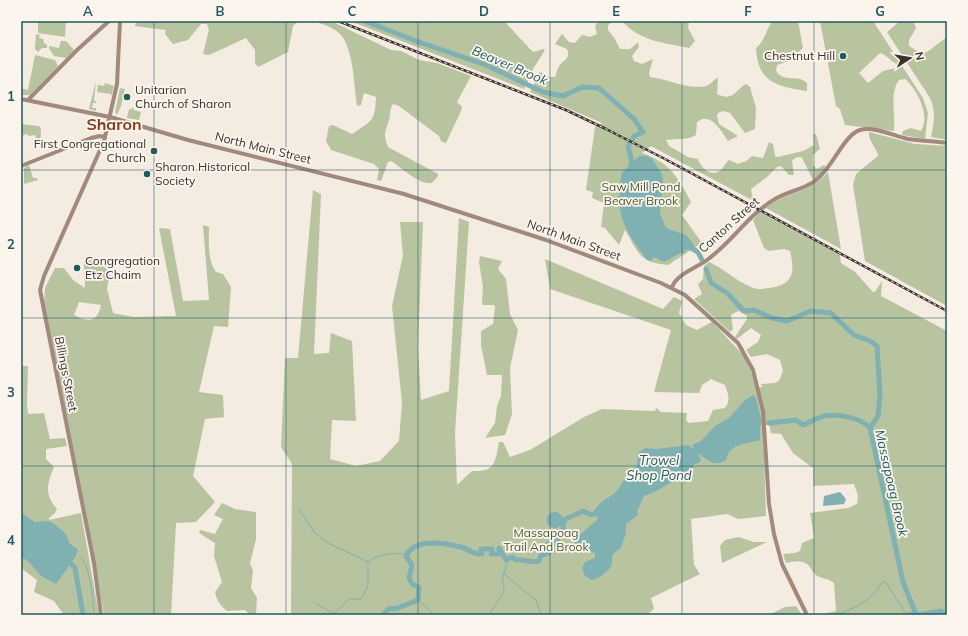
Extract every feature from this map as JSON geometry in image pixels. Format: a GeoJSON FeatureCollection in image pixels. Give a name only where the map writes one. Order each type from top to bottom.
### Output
{"type":"FeatureCollection","features":[{"type":"Feature","properties":{"kind":"main road"},"geometry":{"type":"LineString","coordinates":[[28,100],[109,21]]}},
{"type":"Feature","properties":{"kind":"main road","name":"Billings Street"},"geometry":{"type":"LineString","coordinates":[[101,615],[94,562],[40,290],[44,276],[102,148],[105,138],[117,84],[120,21]]}},
{"type":"Feature","properties":{"kind":"main road","name":"North Main Street"},"geometry":{"type":"LineString","coordinates":[[21,99],[110,117],[188,140],[404,194],[536,236],[672,288],[685,295],[734,340],[742,349],[753,370],[764,415],[769,504],[774,534],[782,564],[807,615]]}},
{"type":"Feature","properties":{"kind":"main road","name":"Canton Street"},"geometry":{"type":"LineString","coordinates":[[672,288],[678,279],[713,256],[759,210],[776,198],[804,188],[816,180],[831,165],[848,139],[855,133],[864,130],[872,130],[906,138],[947,142]]}},
{"type":"Feature","properties":{"kind":"main road"},"geometry":{"type":"LineString","coordinates":[[21,166],[91,138],[99,136],[105,138]]}},
{"type":"Feature","properties":{"kind":"green space"},"geometry":{"type":"Polygon","coordinates":[[[38,21],[66,21],[65,37],[38,33],[38,21]]]}},
{"type":"Feature","properties":{"kind":"green space"},"geometry":{"type":"Polygon","coordinates":[[[136,21],[298,21],[293,26],[288,52],[258,67],[255,63],[255,50],[246,38],[209,55],[203,54],[209,30],[207,24],[201,24],[188,40],[173,44],[165,34],[166,30],[135,26],[136,21]]]}},
{"type":"Feature","properties":{"kind":"green space"},"geometry":{"type":"Polygon","coordinates":[[[310,21],[331,21],[391,50],[401,51],[419,60],[437,63],[471,76],[457,102],[462,107],[461,111],[446,143],[441,141],[439,136],[399,106],[393,104],[391,108],[390,118],[385,133],[385,139],[388,147],[438,174],[432,183],[427,183],[416,179],[391,161],[388,162],[381,181],[377,180],[379,169],[374,164],[331,150],[326,141],[329,126],[333,125],[352,134],[371,120],[375,111],[376,97],[364,93],[361,105],[357,106],[352,64],[348,48],[343,37],[335,30],[325,25],[310,21]]]}},
{"type":"Feature","properties":{"kind":"green space"},"geometry":{"type":"Polygon","coordinates":[[[350,21],[504,21],[534,52],[543,49],[545,50],[533,69],[524,89],[350,21]]]}},
{"type":"Feature","properties":{"kind":"green space","name":"Saw Mill Pond Beaver Brook"},"geometry":{"type":"Polygon","coordinates":[[[613,21],[608,25],[608,30],[620,49],[630,49],[638,42],[639,47],[632,56],[634,61],[642,64],[653,59],[649,73],[650,77],[692,87],[706,86],[718,78],[717,94],[727,97],[734,94],[746,84],[750,87],[756,108],[755,129],[745,133],[730,113],[723,111],[718,113],[717,116],[719,124],[738,136],[728,141],[714,123],[710,120],[702,119],[697,122],[696,135],[685,139],[666,140],[669,146],[688,157],[698,159],[704,169],[714,173],[721,170],[729,160],[738,164],[746,161],[752,156],[763,158],[769,142],[773,144],[775,156],[778,157],[803,151],[814,145],[813,135],[816,134],[820,149],[813,155],[813,165],[817,169],[824,165],[826,167],[822,173],[813,180],[802,158],[800,157],[795,158],[792,161],[794,175],[789,175],[781,166],[777,167],[751,189],[752,195],[761,205],[651,146],[642,153],[666,166],[682,185],[691,202],[682,215],[702,243],[668,265],[651,262],[640,255],[625,230],[619,245],[605,228],[601,227],[604,203],[592,198],[593,192],[586,190],[595,127],[602,123],[530,92],[540,72],[548,77],[555,77],[559,66],[567,58],[567,49],[555,44],[562,34],[569,42],[575,43],[582,35],[590,37],[597,34],[595,26],[598,22],[613,21]]]}},
{"type":"Feature","properties":{"kind":"green space"},"geometry":{"type":"Polygon","coordinates":[[[622,21],[689,21],[688,28],[695,41],[689,48],[662,43],[636,33],[622,21]]]}},
{"type":"Feature","properties":{"kind":"green space"},"geometry":{"type":"Polygon","coordinates":[[[772,21],[798,21],[803,48],[797,53],[795,59],[777,65],[776,70],[781,76],[804,80],[807,83],[807,91],[787,87],[771,81],[765,76],[761,69],[756,48],[763,39],[772,21]]]}},
{"type":"Feature","properties":{"kind":"green space"},"geometry":{"type":"Polygon","coordinates":[[[820,21],[873,21],[923,98],[928,113],[925,139],[902,135],[903,131],[911,128],[921,131],[924,125],[921,103],[910,83],[905,79],[899,80],[894,92],[894,131],[845,125],[840,109],[836,106],[820,21]],[[880,53],[859,73],[868,83],[883,71],[896,68],[897,64],[880,53]]]}},
{"type":"Feature","properties":{"kind":"green space"},"geometry":{"type":"Polygon","coordinates":[[[900,21],[910,21],[914,23],[916,28],[909,40],[909,46],[920,53],[927,52],[947,37],[947,140],[931,137],[934,118],[930,98],[887,32],[900,21]]]}},
{"type":"Feature","properties":{"kind":"green space"},"geometry":{"type":"Polygon","coordinates":[[[36,34],[40,35],[39,38],[43,39],[44,43],[47,45],[47,48],[42,48],[38,52],[35,49],[36,34]]]}},
{"type":"Feature","properties":{"kind":"green space"},"geometry":{"type":"Polygon","coordinates":[[[61,41],[66,41],[74,50],[66,58],[54,56],[49,48],[49,46],[59,48],[61,41]]]}},
{"type":"Feature","properties":{"kind":"green space"},"geometry":{"type":"Polygon","coordinates":[[[35,55],[55,60],[58,66],[30,95],[21,95],[21,88],[28,90],[35,55]]]}},
{"type":"Feature","properties":{"kind":"green space"},"geometry":{"type":"Polygon","coordinates":[[[96,81],[94,100],[97,103],[93,103],[92,108],[96,108],[96,111],[89,109],[96,81]]]}},
{"type":"Feature","properties":{"kind":"green space"},"geometry":{"type":"Polygon","coordinates":[[[105,83],[114,86],[111,97],[111,94],[97,92],[98,85],[104,86],[105,83]]]}},
{"type":"Feature","properties":{"kind":"green space"},"geometry":{"type":"Polygon","coordinates":[[[120,88],[125,89],[117,115],[115,112],[120,88]]]}},
{"type":"Feature","properties":{"kind":"green space"},"geometry":{"type":"Polygon","coordinates":[[[133,107],[134,110],[141,112],[139,120],[127,118],[129,109],[131,110],[133,107]]]}},
{"type":"Feature","properties":{"kind":"green space"},"geometry":{"type":"Polygon","coordinates":[[[21,124],[39,126],[41,129],[40,146],[35,135],[28,136],[27,134],[21,136],[21,124]]]}},
{"type":"Feature","properties":{"kind":"green space"},"geometry":{"type":"Polygon","coordinates":[[[869,132],[915,144],[947,146],[947,306],[865,261],[853,185],[856,174],[878,156],[870,139],[869,132]]]}},
{"type":"Feature","properties":{"kind":"green space"},"geometry":{"type":"Polygon","coordinates":[[[29,165],[33,178],[37,178],[38,180],[24,184],[24,168],[29,165]]]}},
{"type":"Feature","properties":{"kind":"green space"},"geometry":{"type":"Polygon","coordinates":[[[828,172],[841,249],[766,208],[781,198],[813,185],[828,172]]]}},
{"type":"Feature","properties":{"kind":"green space","name":"Massapoag Trail And Brook"},"geometry":{"type":"Polygon","coordinates":[[[313,190],[321,194],[314,354],[329,353],[331,333],[352,341],[356,421],[332,420],[330,459],[356,466],[380,461],[399,441],[402,403],[392,306],[403,255],[400,222],[423,222],[418,347],[421,400],[449,391],[459,218],[469,222],[455,433],[457,485],[472,471],[486,470],[490,468],[495,460],[499,442],[503,442],[510,457],[530,450],[584,417],[602,409],[655,411],[656,408],[661,412],[687,413],[686,420],[689,423],[708,421],[713,410],[725,408],[727,405],[728,396],[725,385],[711,379],[702,385],[699,393],[654,392],[671,330],[550,289],[545,259],[663,309],[674,297],[682,301],[679,313],[686,325],[697,330],[712,322],[746,358],[757,388],[762,387],[761,384],[775,383],[779,381],[783,371],[780,360],[767,354],[751,357],[746,350],[758,342],[761,335],[751,328],[737,339],[735,337],[747,319],[747,316],[739,311],[731,315],[733,329],[730,332],[694,299],[702,294],[698,284],[703,279],[704,266],[709,262],[756,289],[777,286],[788,281],[792,271],[792,258],[790,251],[784,249],[769,251],[764,248],[753,220],[760,212],[840,255],[841,263],[855,272],[873,292],[875,292],[882,281],[881,296],[947,331],[947,615],[819,615],[836,611],[834,583],[816,575],[808,564],[796,561],[786,563],[783,554],[800,551],[802,543],[814,538],[810,513],[848,508],[857,504],[858,496],[854,484],[813,486],[813,468],[793,453],[781,434],[771,433],[769,424],[763,426],[766,516],[738,519],[727,514],[691,519],[694,565],[700,574],[651,598],[654,609],[646,615],[291,615],[292,464],[281,447],[285,358],[298,358],[313,190]]]}},
{"type":"Feature","properties":{"kind":"green space"},"geometry":{"type":"Polygon","coordinates":[[[203,225],[209,227],[209,250],[213,267],[216,272],[223,274],[231,287],[228,327],[214,326],[199,392],[223,395],[224,417],[205,419],[193,476],[215,502],[196,522],[176,523],[171,615],[104,615],[44,303],[45,288],[55,268],[64,268],[73,280],[85,288],[84,261],[94,258],[110,272],[107,289],[113,313],[133,317],[176,316],[159,228],[170,229],[183,301],[209,300],[203,225]],[[79,302],[74,315],[87,320],[95,318],[100,311],[101,305],[79,302]]]}},
{"type":"Feature","properties":{"kind":"green space"},"geometry":{"type":"Polygon","coordinates":[[[480,256],[502,261],[498,269],[506,279],[510,314],[518,330],[510,368],[512,414],[505,435],[485,438],[495,423],[497,406],[501,396],[502,375],[487,375],[481,345],[481,331],[493,324],[495,307],[494,305],[483,305],[482,303],[483,287],[479,262],[480,256]]]}},
{"type":"Feature","properties":{"kind":"green space"},"geometry":{"type":"Polygon","coordinates":[[[21,366],[28,366],[28,414],[44,413],[50,439],[65,438],[67,446],[46,449],[46,459],[54,467],[48,484],[48,494],[57,509],[49,520],[81,513],[99,615],[64,615],[54,601],[34,592],[37,580],[21,568],[21,366]]]}},
{"type":"Feature","properties":{"kind":"green space"},"geometry":{"type":"Polygon","coordinates":[[[222,503],[235,509],[256,512],[256,539],[250,563],[253,571],[251,588],[257,598],[256,615],[250,615],[245,610],[227,611],[219,603],[215,592],[222,582],[214,556],[215,543],[199,533],[200,530],[215,534],[223,519],[214,515],[222,503]]]}},
{"type":"Feature","properties":{"kind":"green space"},"geometry":{"type":"Polygon","coordinates":[[[739,537],[754,542],[767,542],[722,563],[720,546],[725,540],[739,537]]]}},
{"type":"Feature","properties":{"kind":"green space"},"geometry":{"type":"Polygon","coordinates":[[[796,606],[802,615],[769,615],[785,607],[796,606]]]}},
{"type":"Feature","properties":{"kind":"water"},"geometry":{"type":"Polygon","coordinates":[[[640,156],[647,156],[652,159],[662,174],[663,181],[660,214],[665,226],[668,229],[686,235],[694,245],[691,250],[685,250],[684,253],[680,253],[664,262],[654,257],[651,261],[647,260],[632,239],[622,219],[619,199],[622,172],[640,156]]]}},
{"type":"Feature","properties":{"kind":"water","name":"Trowel Shop Pond"},"geometry":{"type":"Polygon","coordinates":[[[753,395],[756,398],[762,423],[760,426],[760,440],[735,447],[728,454],[726,460],[718,463],[711,462],[697,453],[701,460],[699,463],[694,464],[692,471],[644,496],[637,511],[638,515],[626,524],[626,533],[621,548],[613,554],[612,564],[608,571],[600,577],[592,580],[585,576],[582,568],[585,562],[595,558],[595,553],[588,551],[583,545],[577,547],[574,540],[597,520],[597,517],[591,515],[599,504],[616,492],[624,480],[634,471],[637,465],[638,453],[645,448],[656,449],[689,445],[694,450],[692,445],[701,441],[715,426],[729,418],[744,401],[753,395]]]}},
{"type":"Feature","properties":{"kind":"water"},"geometry":{"type":"Polygon","coordinates":[[[840,492],[846,499],[844,504],[823,506],[824,496],[840,492]]]}},
{"type":"Feature","properties":{"kind":"water"},"geometry":{"type":"Polygon","coordinates":[[[552,512],[558,512],[563,517],[561,526],[558,528],[552,528],[547,523],[547,517],[552,512]]]}},
{"type":"Feature","properties":{"kind":"water"},"geometry":{"type":"Polygon","coordinates":[[[21,513],[35,522],[49,521],[53,523],[66,534],[70,544],[78,549],[76,556],[56,584],[41,576],[28,561],[21,557],[21,513]]]}},
{"type":"Feature","properties":{"kind":"waterway","name":"Beaver Brook"},"geometry":{"type":"LineString","coordinates":[[365,21],[416,41],[486,65],[543,92],[563,96],[582,87],[599,88],[634,119],[643,132],[634,136],[632,140]]}},
{"type":"Feature","properties":{"kind":"waterway","name":"Beaver Brook"},"geometry":{"type":"LineString","coordinates":[[630,143],[628,146],[632,162],[630,168]]}},
{"type":"Feature","properties":{"kind":"waterway","name":"Beaver Brook"},"geometry":{"type":"LineString","coordinates":[[688,246],[698,252],[702,260]]}},
{"type":"Feature","properties":{"kind":"waterway","name":"Beaver Brook"},"geometry":{"type":"LineString","coordinates":[[706,269],[711,283],[727,293],[744,311],[754,310],[772,318],[787,321],[811,311],[831,313],[854,335],[870,341],[877,346],[880,395],[878,416],[870,428]]}},
{"type":"Feature","properties":{"kind":"waterway","name":"Massapoag Brook"},"geometry":{"type":"LineString","coordinates":[[769,423],[796,420],[803,425],[824,416],[836,415],[861,421],[870,428],[903,582],[915,612],[918,615],[941,611],[947,614]]}},
{"type":"Feature","properties":{"kind":"waterway"},"geometry":{"type":"LineString","coordinates":[[298,508],[315,533],[328,543],[368,562],[386,554],[406,554]]}},
{"type":"Feature","properties":{"kind":"waterway","name":"Massapoag Brook"},"geometry":{"type":"LineString","coordinates":[[383,615],[388,609],[398,608],[418,600],[419,587],[412,584],[409,578],[412,565],[406,556],[410,550],[416,546],[431,543],[447,544],[461,547],[479,554],[482,554],[481,549],[492,549],[491,554],[499,554],[499,548],[506,560],[512,557],[516,560],[533,562],[539,561],[541,555],[549,553],[548,544],[556,544],[563,527],[564,520],[583,511],[591,515],[596,513]]}},
{"type":"Feature","properties":{"kind":"waterway"},"geometry":{"type":"LineString","coordinates":[[80,557],[84,561],[89,575],[94,615]]}},
{"type":"Feature","properties":{"kind":"waterway"},"geometry":{"type":"LineString","coordinates":[[509,558],[504,572],[507,577],[536,600],[541,615]]}},
{"type":"Feature","properties":{"kind":"waterway"},"geometry":{"type":"LineString","coordinates":[[315,603],[334,614],[349,599],[361,599],[368,586],[368,562]]}},
{"type":"Feature","properties":{"kind":"waterway","name":"Massapoag Brook"},"geometry":{"type":"LineString","coordinates":[[71,564],[75,568],[83,615]]}},
{"type":"Feature","properties":{"kind":"waterway"},"geometry":{"type":"LineString","coordinates":[[489,615],[503,592],[504,572]]}},
{"type":"Feature","properties":{"kind":"waterway"},"geometry":{"type":"LineString","coordinates":[[830,615],[846,611],[867,600],[883,581],[887,584],[904,611],[907,613],[915,612]]}},
{"type":"Feature","properties":{"kind":"waterway"},"geometry":{"type":"LineString","coordinates":[[418,600],[435,615]]}},
{"type":"Feature","properties":{"kind":"railway"},"geometry":{"type":"LineString","coordinates":[[338,21],[566,110],[606,129],[665,159],[947,311]]}},
{"type":"Feature","properties":{"kind":"place","name":"Chestnut Hill"},"geometry":{"type":"Point","coordinates":[843,56]}},
{"type":"Feature","properties":{"kind":"place","name":"Unitarian Church of Sharon"},"geometry":{"type":"Point","coordinates":[127,97]}},
{"type":"Feature","properties":{"kind":"place","name":"First Congregational Church"},"geometry":{"type":"Point","coordinates":[154,151]}},
{"type":"Feature","properties":{"kind":"place","name":"Sharon Historical Society"},"geometry":{"type":"Point","coordinates":[147,174]}},
{"type":"Feature","properties":{"kind":"place","name":"Congregation Etz Chaim"},"geometry":{"type":"Point","coordinates":[77,268]}},
{"type":"Feature","properties":{"kind":"district","name":"Sharon"},"geometry":{"type":"Point","coordinates":[114,124]}}]}
